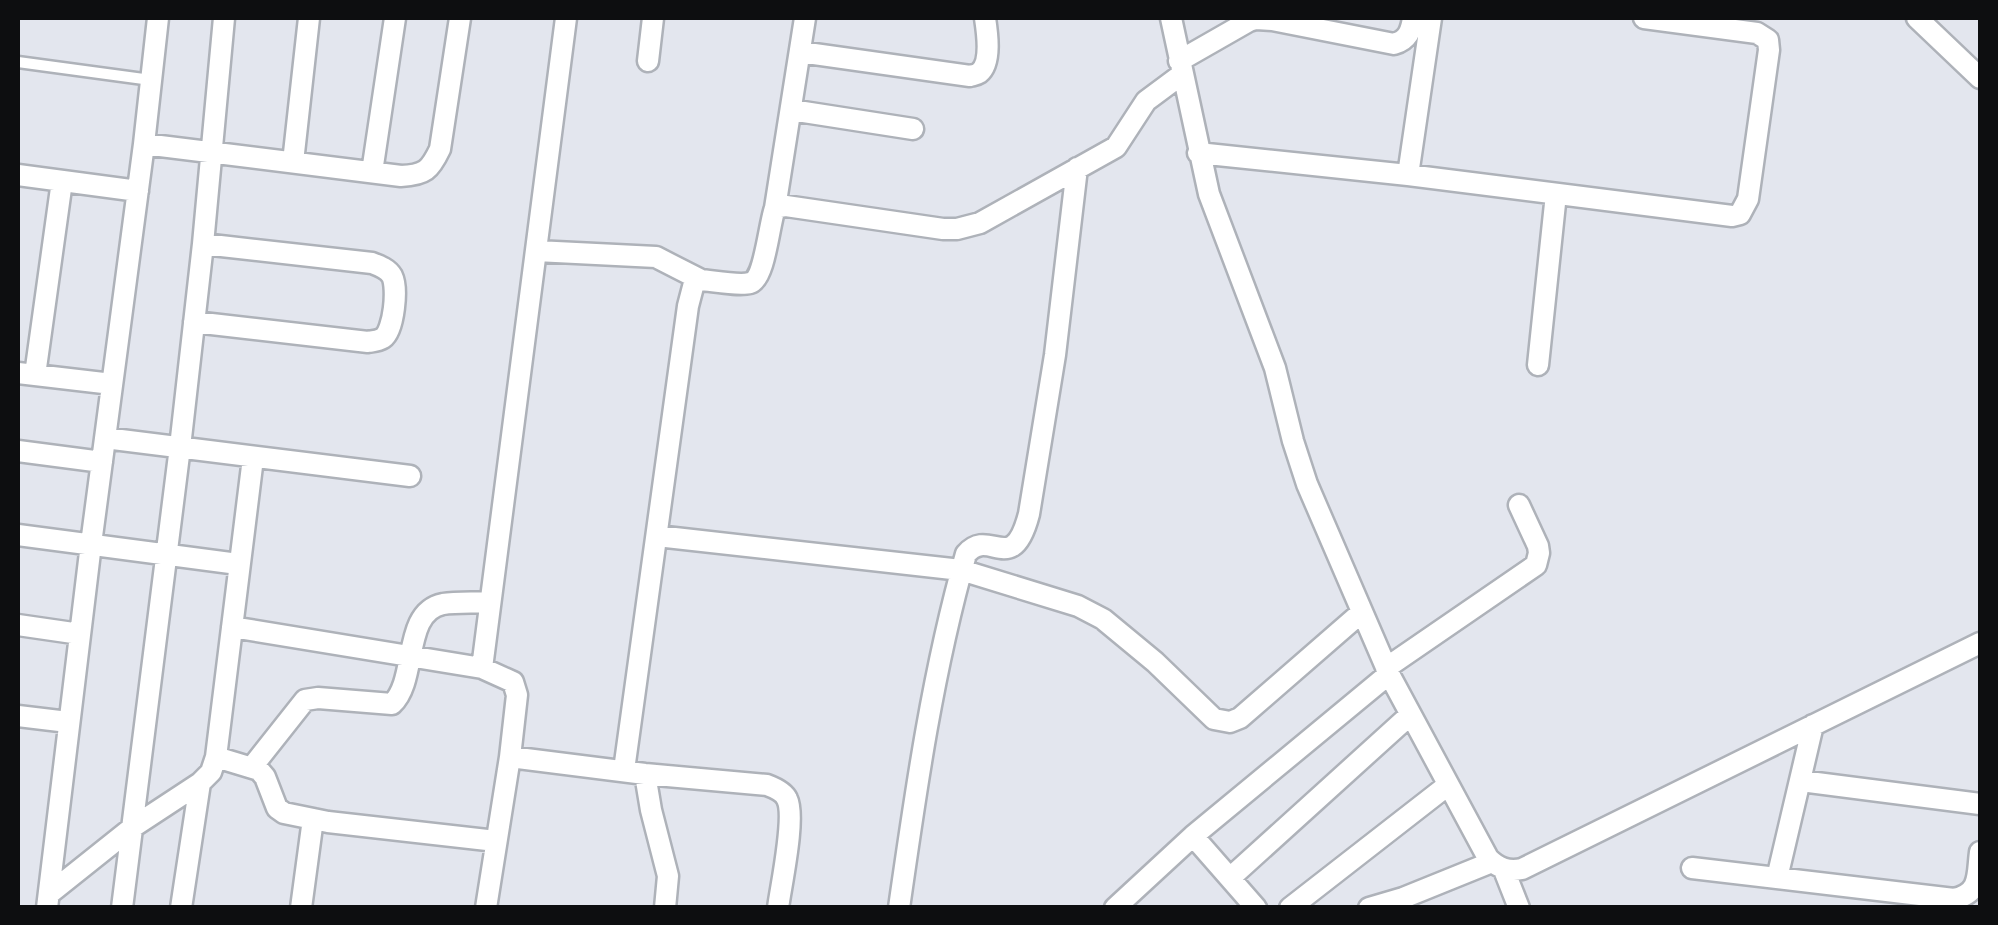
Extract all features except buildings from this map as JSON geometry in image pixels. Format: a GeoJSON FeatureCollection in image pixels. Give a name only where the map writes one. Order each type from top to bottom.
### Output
{"type":"FeatureCollection","features":[{"type":"Feature","properties":{"kind":"street"},"geometry":{"type":"LineString","coordinates":[[48,900],[158,19],[136,18]]}},
{"type":"Feature","properties":{"kind":"street"},"geometry":{"type":"LineString","coordinates":[[122,908],[180,447],[224,18]]}},
{"type":"Feature","properties":{"kind":"street"},"geometry":{"type":"LineString","coordinates":[[294,162],[309,18]]}},
{"type":"Feature","properties":{"kind":"street"},"geometry":{"type":"LineString","coordinates":[[372,172],[395,18]]}},
{"type":"Feature","properties":{"kind":"street"},"geometry":{"type":"LineString","coordinates":[[144,144],[418,176],[431,167],[440,149],[460,18]]}},
{"type":"Feature","properties":{"kind":"street"},"geometry":{"type":"LineString","coordinates":[[482,668],[566,18]]}},
{"type":"Feature","properties":{"kind":"street"},"geometry":{"type":"LineString","coordinates":[[648,61],[653,18]]}},
{"type":"Feature","properties":{"kind":"street"},"geometry":{"type":"LineString","coordinates":[[536,251],[656,257],[701,280],[749,284],[757,279],[775,208],[806,18]]}},
{"type":"Feature","properties":{"kind":"street"},"geometry":{"type":"LineString","coordinates":[[800,52],[970,76],[984,66],[985,18]]}},
{"type":"Feature","properties":{"kind":"street"},"geometry":{"type":"LineString","coordinates":[[1171,18],[1209,194],[1274,368],[1307,484],[1388,671],[1519,908]]}},
{"type":"Feature","properties":{"kind":"street"},"geometry":{"type":"LineString","coordinates":[[775,208],[786,206],[943,229],[980,223],[1116,147],[1146,101],[1180,68],[1256,19],[1394,44],[1408,36],[1413,18]]}},
{"type":"Feature","properties":{"kind":"street"},"geometry":{"type":"LineString","coordinates":[[1408,175],[1432,18]]}},
{"type":"Feature","properties":{"kind":"street"},"geometry":{"type":"LineString","coordinates":[[1198,153],[1740,214],[1745,207],[1770,50],[1768,40],[1757,32],[1644,18]]}},
{"type":"Feature","properties":{"kind":"street"},"geometry":{"type":"LineString","coordinates":[[1917,18],[1980,78]]}},
{"type":"Feature","properties":{"kind":"street"},"geometry":{"type":"LineString","coordinates":[[790,110],[914,129]]}},
{"type":"Feature","properties":{"kind":"street"},"geometry":{"type":"LineString","coordinates":[[898,908],[920,764],[966,554],[978,545],[1007,549],[1025,532],[1054,355],[1077,168]]}},
{"type":"Feature","properties":{"kind":"street"},"geometry":{"type":"LineString","coordinates":[[18,175],[138,191]]}},
{"type":"Feature","properties":{"kind":"street"},"geometry":{"type":"LineString","coordinates":[[62,181],[26,374],[112,384]]}},
{"type":"Feature","properties":{"kind":"street"},"geometry":{"type":"LineString","coordinates":[[1538,365],[1556,194]]}},
{"type":"Feature","properties":{"kind":"street"},"geometry":{"type":"LineString","coordinates":[[194,322],[368,342],[387,335],[391,324],[395,288],[392,276],[384,268],[372,263],[203,244]]}},
{"type":"Feature","properties":{"kind":"street"},"geometry":{"type":"LineString","coordinates":[[665,908],[665,860],[635,772],[658,536],[690,292],[694,283],[701,280]]}},
{"type":"Feature","properties":{"kind":"street"},"geometry":{"type":"LineString","coordinates":[[105,438],[410,476]]}},
{"type":"Feature","properties":{"kind":"street"},"geometry":{"type":"LineString","coordinates":[[18,450],[102,462]]}},
{"type":"Feature","properties":{"kind":"street"},"geometry":{"type":"LineString","coordinates":[[48,900],[133,827],[200,783],[210,772],[216,757],[254,458]]}},
{"type":"Feature","properties":{"kind":"street"},"geometry":{"type":"LineString","coordinates":[[1115,908],[1388,671],[1536,565],[1540,553],[1520,504]]}},
{"type":"Feature","properties":{"kind":"street"},"geometry":{"type":"LineString","coordinates":[[18,535],[238,564]]}},
{"type":"Feature","properties":{"kind":"street"},"geometry":{"type":"LineString","coordinates":[[658,536],[961,570],[1078,606],[1103,619],[1214,719],[1223,722],[1240,718],[1362,612]]}},
{"type":"Feature","properties":{"kind":"street"},"geometry":{"type":"LineString","coordinates":[[252,767],[305,700],[392,704],[404,687],[418,623],[444,604],[490,602]]}},
{"type":"Feature","properties":{"kind":"street"},"geometry":{"type":"LineString","coordinates":[[18,625],[80,634]]}},
{"type":"Feature","properties":{"kind":"street"},"geometry":{"type":"LineString","coordinates":[[232,627],[482,668],[512,682],[517,695],[510,757],[486,908]]}},
{"type":"Feature","properties":{"kind":"street"},"geometry":{"type":"LineString","coordinates":[[1369,908],[1498,866],[1522,869],[1980,643]]}},
{"type":"Feature","properties":{"kind":"street"},"geometry":{"type":"LineString","coordinates":[[1230,878],[1410,714]]}},
{"type":"Feature","properties":{"kind":"street"},"geometry":{"type":"LineString","coordinates":[[18,716],[68,722]]}},
{"type":"Feature","properties":{"kind":"street"},"geometry":{"type":"LineString","coordinates":[[1778,878],[1813,725]]}},
{"type":"Feature","properties":{"kind":"street"},"geometry":{"type":"LineString","coordinates":[[216,757],[252,767],[265,778],[277,808],[284,814],[496,840]]}},
{"type":"Feature","properties":{"kind":"street"},"geometry":{"type":"LineString","coordinates":[[510,757],[768,785],[778,790],[787,798],[790,817],[778,908]]}},
{"type":"Feature","properties":{"kind":"street"},"geometry":{"type":"LineString","coordinates":[[1801,781],[1980,804]]}},
{"type":"Feature","properties":{"kind":"street"},"geometry":{"type":"LineString","coordinates":[[181,908],[200,783]]}},
{"type":"Feature","properties":{"kind":"street"},"geometry":{"type":"LineString","coordinates":[[1290,908],[1448,785]]}},
{"type":"Feature","properties":{"kind":"street"},"geometry":{"type":"LineString","coordinates":[[301,908],[313,819]]}},
{"type":"Feature","properties":{"kind":"street"},"geometry":{"type":"LineString","coordinates":[[1194,836],[1256,908]]}},
{"type":"Feature","properties":{"kind":"street"},"geometry":{"type":"LineString","coordinates":[[1692,868],[1954,899],[1974,888],[1980,852]]}},
{"type":"Feature","properties":{"kind":"lane"},"geometry":{"type":"LineString","coordinates":[[18,62],[151,80]]}}]}
